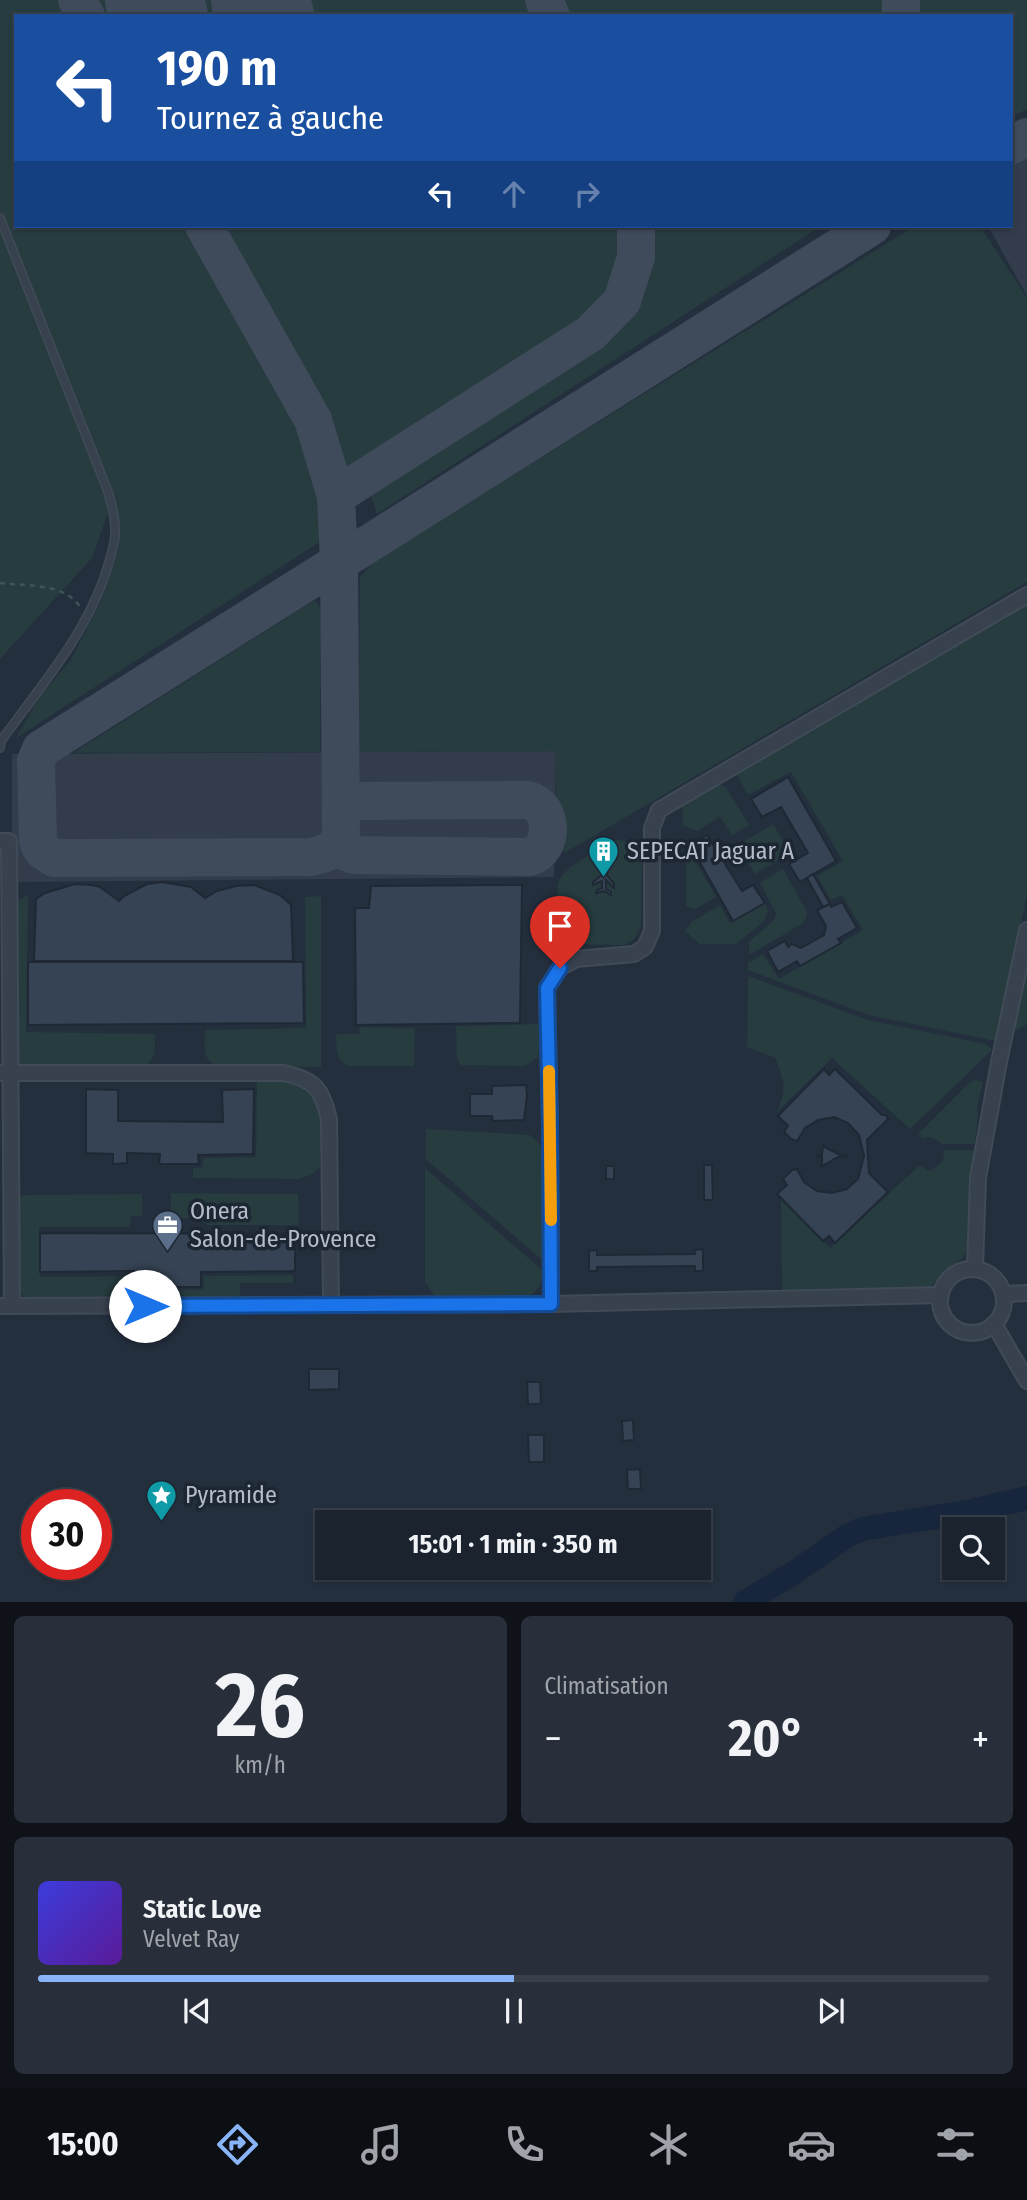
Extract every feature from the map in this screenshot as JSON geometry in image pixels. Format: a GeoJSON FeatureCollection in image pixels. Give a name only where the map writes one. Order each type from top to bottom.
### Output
{"type":"FeatureCollection","features":[{"type":"Feature","properties":{"kind":"street"},"geometry":{"type":"LineString","coordinates":[[551,1304],[547,988],[560,968],[576,959],[634,954],[645,947],[652,931],[652,828],[659,810],[1027,595]]}},
{"type":"Feature","properties":{"kind":"street"},"geometry":{"type":"LineString","coordinates":[[0,841],[9,841],[5,1073],[6,1306],[551,1304],[941,1296]]}},
{"type":"Feature","properties":{"kind":"street"},"geometry":{"type":"LineString","coordinates":[[975,1269],[978,1178],[1027,930]]}},
{"type":"Feature","properties":{"kind":"street"},"geometry":{"type":"LineString","coordinates":[[5,1073],[284,1073],[298,1076],[313,1084],[324,1097],[329,1119],[331,1305]]}},
{"type":"Feature","properties":{"kind":"street"},"geometry":{"type":"LineString","coordinates":[[975,1269],[985,1272],[1000,1285],[1003,1294],[1001,1315],[994,1324],[977,1332],[957,1329],[943,1315],[941,1296],[949,1279],[957,1273],[975,1269]]}},
{"type":"Feature","properties":{"kind":"street"},"geometry":{"type":"LineString","coordinates":[[1003,1294],[1027,1293]]}},
{"type":"Feature","properties":{"kind":"street"},"geometry":{"type":"LineString","coordinates":[[994,1324],[1027,1381]]}},
{"type":"Feature","properties":{"kind":"lane"},"geometry":{"type":"LineString","coordinates":[[0,218],[114,510],[115,538],[99,590],[82,626],[52,673],[1,741],[0,748]]}},
{"type":"Feature","properties":{"kind":"path"},"geometry":{"type":"LineString","coordinates":[[0,583],[55,590],[72,595],[80,606],[82,626]]}},
{"type":"Feature","properties":{"kind":"shaded area"},"geometry":{"type":"Polygon","coordinates":[[[1027,157],[1027,296],[989,228],[1013,228],[1013,164],[1027,157]]]}},
{"type":"Feature","properties":{"kind":"shaded area"},"geometry":{"type":"Polygon","coordinates":[[[556,751],[554,877],[12,882],[12,754],[556,751]]]}},
{"type":"Feature","properties":{"kind":"green space"},"geometry":{"type":"Polygon","coordinates":[[[0,0],[1027,0],[1027,109],[1013,116],[1013,14],[14,14],[14,228],[818,228],[377,514],[368,488],[320,505],[321,541],[16,738],[40,696],[71,660],[101,601],[119,548],[114,496],[92,558],[0,659],[0,0]]]}},
{"type":"Feature","properties":{"kind":"green space"},"geometry":{"type":"Polygon","coordinates":[[[912,228],[981,228],[1027,298],[1027,582],[566,852],[555,845],[556,751],[358,752],[360,578],[373,562],[912,228]]]}},
{"type":"Feature","properties":{"kind":"green space"},"geometry":{"type":"Polygon","coordinates":[[[315,600],[321,609],[320,752],[73,753],[315,600]]]}},
{"type":"Feature","properties":{"kind":"green space"},"geometry":{"type":"Polygon","coordinates":[[[1027,602],[1027,895],[996,1041],[869,1015],[748,970],[748,963],[763,954],[779,979],[863,930],[842,895],[831,900],[817,876],[843,861],[791,772],[748,795],[737,775],[741,768],[1027,602]]]}},
{"type":"Feature","properties":{"kind":"green space"},"geometry":{"type":"Polygon","coordinates":[[[718,783],[726,787],[749,825],[732,835],[720,817],[697,831],[683,825],[682,807],[718,783]]]}},
{"type":"Feature","properties":{"kind":"green space"},"geometry":{"type":"Polygon","coordinates":[[[773,824],[790,853],[755,874],[738,845],[773,824]]]}},
{"type":"Feature","properties":{"kind":"green space"},"geometry":{"type":"Polygon","coordinates":[[[616,840],[631,842],[642,851],[641,925],[633,940],[624,945],[572,944],[557,919],[558,883],[575,864],[616,840]]]}},
{"type":"Feature","properties":{"kind":"green space"},"geometry":{"type":"Polygon","coordinates":[[[686,846],[716,897],[695,909],[686,906],[686,846]]]}},
{"type":"Feature","properties":{"kind":"green space"},"geometry":{"type":"Polygon","coordinates":[[[783,869],[807,916],[803,923],[749,955],[749,942],[774,920],[776,913],[760,883],[783,869]]]}},
{"type":"Feature","properties":{"kind":"green space"},"geometry":{"type":"Polygon","coordinates":[[[28,895],[26,1032],[155,1034],[154,1053],[148,1064],[143,1067],[18,1064],[17,901],[28,895]]]}},
{"type":"Feature","properties":{"kind":"green space"},"geometry":{"type":"Polygon","coordinates":[[[321,896],[321,1067],[218,1066],[213,1063],[205,1052],[205,1030],[306,1028],[305,897],[321,896]]]}},
{"type":"Feature","properties":{"kind":"green space"},"geometry":{"type":"Polygon","coordinates":[[[765,903],[768,911],[764,921],[736,944],[700,944],[685,931],[691,922],[720,905],[730,923],[765,903]]]}},
{"type":"Feature","properties":{"kind":"green space"},"geometry":{"type":"Polygon","coordinates":[[[1027,959],[1027,1024],[1011,1033],[1027,959]]]}},
{"type":"Feature","properties":{"kind":"green space"},"geometry":{"type":"Polygon","coordinates":[[[748,976],[868,1020],[986,1044],[992,1050],[910,1129],[832,1058],[776,1113],[783,1086],[775,1058],[747,1047],[748,976]]]}},
{"type":"Feature","properties":{"kind":"green space"},"geometry":{"type":"Polygon","coordinates":[[[542,1024],[538,1057],[525,1066],[461,1065],[457,1060],[456,1026],[542,1024]]]}},
{"type":"Feature","properties":{"kind":"green space"},"geometry":{"type":"Polygon","coordinates":[[[360,1027],[415,1028],[414,1066],[344,1064],[337,1053],[336,1034],[359,1034],[360,1027]]]}},
{"type":"Feature","properties":{"kind":"green space"},"geometry":{"type":"Polygon","coordinates":[[[257,1079],[286,1082],[312,1097],[321,1121],[320,1167],[311,1175],[298,1179],[193,1178],[193,1168],[203,1167],[203,1158],[256,1157],[257,1079]]]}},
{"type":"Feature","properties":{"kind":"green space"},"geometry":{"type":"Polygon","coordinates":[[[975,1079],[983,1082],[977,1107],[975,1144],[942,1144],[918,1134],[969,1083],[975,1079]]]}},
{"type":"Feature","properties":{"kind":"green space"},"geometry":{"type":"Polygon","coordinates":[[[426,1129],[530,1135],[538,1142],[544,1157],[543,1261],[426,1159],[426,1129]]]}},
{"type":"Feature","properties":{"kind":"green space"},"geometry":{"type":"Polygon","coordinates":[[[944,1150],[975,1150],[972,1220],[968,1246],[960,1261],[925,1291],[782,1293],[781,1200],[830,1248],[919,1166],[927,1171],[932,1170],[943,1161],[944,1150]]]}},
{"type":"Feature","properties":{"kind":"green space"},"geometry":{"type":"Polygon","coordinates":[[[425,1168],[543,1271],[540,1285],[533,1293],[434,1295],[425,1282],[425,1168]]]}},
{"type":"Feature","properties":{"kind":"green space"},"geometry":{"type":"Polygon","coordinates":[[[171,1193],[298,1194],[299,1225],[207,1225],[200,1218],[171,1218],[171,1193]]]}},
{"type":"Feature","properties":{"kind":"green space"},"geometry":{"type":"Polygon","coordinates":[[[142,1194],[142,1216],[131,1216],[130,1227],[39,1227],[40,1277],[128,1276],[129,1289],[203,1290],[204,1276],[293,1275],[293,1283],[240,1283],[240,1300],[30,1301],[23,1296],[18,1288],[16,1198],[23,1195],[142,1194]]]}},
{"type":"Feature","properties":{"kind":"building"},"geometry":{"type":"Polygon","coordinates":[[[788,777],[836,861],[800,882],[789,864],[808,853],[781,807],[762,817],[751,799],[788,777]]]}},
{"type":"Feature","properties":{"kind":"building"},"geometry":{"type":"Polygon","coordinates":[[[707,835],[742,891],[753,885],[765,903],[733,921],[690,845],[707,835]]]}},
{"type":"Feature","properties":{"kind":"building","name":"SEPECAT Jaguar A"},"geometry":{"type":"Polygon","coordinates":[[[606,864],[607,875],[614,884],[614,888],[606,880],[606,889],[611,895],[604,891],[596,893],[602,888],[602,881],[593,885],[602,875],[606,864]]]}},
{"type":"Feature","properties":{"kind":"building"},"geometry":{"type":"Polygon","coordinates":[[[813,874],[830,904],[823,907],[807,878],[813,874]]]}},
{"type":"Feature","properties":{"kind":"building"},"geometry":{"type":"Polygon","coordinates":[[[162,882],[191,887],[205,898],[217,891],[254,885],[280,895],[291,905],[293,961],[34,961],[36,899],[45,893],[75,884],[92,885],[100,887],[119,901],[147,884],[162,882]]]}},
{"type":"Feature","properties":{"kind":"building"},"geometry":{"type":"Polygon","coordinates":[[[522,885],[520,1023],[356,1025],[355,908],[369,908],[371,886],[522,885]]]}},
{"type":"Feature","properties":{"kind":"building"},"geometry":{"type":"Polygon","coordinates":[[[842,902],[857,928],[838,939],[841,943],[800,966],[797,961],[778,972],[767,951],[785,941],[788,947],[792,944],[801,948],[824,935],[826,926],[817,910],[842,902]]]}},
{"type":"Feature","properties":{"kind":"building"},"geometry":{"type":"Polygon","coordinates":[[[28,962],[303,962],[304,1023],[28,1025],[28,962]]]}},
{"type":"Feature","properties":{"kind":"building"},"geometry":{"type":"Polygon","coordinates":[[[824,1069],[829,1075],[835,1069],[888,1119],[867,1140],[869,1173],[888,1192],[835,1243],[829,1236],[823,1241],[777,1194],[787,1185],[783,1179],[797,1169],[804,1182],[817,1191],[832,1193],[847,1189],[858,1179],[864,1156],[859,1135],[848,1123],[834,1117],[818,1120],[805,1128],[797,1141],[784,1132],[788,1126],[778,1116],[824,1069]]]}},
{"type":"Feature","properties":{"kind":"building"},"geometry":{"type":"Polygon","coordinates":[[[526,1085],[524,1120],[493,1121],[492,1116],[470,1116],[470,1094],[492,1094],[492,1086],[526,1085]]]}},
{"type":"Feature","properties":{"kind":"building"},"geometry":{"type":"Polygon","coordinates":[[[86,1089],[118,1090],[118,1121],[223,1122],[222,1090],[254,1089],[253,1154],[198,1155],[199,1164],[159,1164],[160,1154],[127,1153],[127,1163],[113,1164],[113,1154],[86,1153],[86,1089]]]}},
{"type":"Feature","properties":{"kind":"building"},"geometry":{"type":"Polygon","coordinates":[[[823,1146],[848,1156],[838,1157],[822,1166],[822,1157],[817,1156],[822,1155],[823,1146]]]}},
{"type":"Feature","properties":{"kind":"building"},"geometry":{"type":"Polygon","coordinates":[[[704,1165],[712,1165],[713,1200],[704,1200],[704,1165]]]}},
{"type":"Feature","properties":{"kind":"building"},"geometry":{"type":"Polygon","coordinates":[[[606,1166],[614,1166],[614,1179],[606,1179],[606,1166]]]}},
{"type":"Feature","properties":{"kind":"building","name":"Onera Salon-de-Provence"},"geometry":{"type":"Polygon","coordinates":[[[40,1233],[295,1234],[295,1271],[201,1272],[201,1287],[133,1287],[133,1271],[40,1272],[40,1233]]]}},
{"type":"Feature","properties":{"kind":"building"},"geometry":{"type":"Polygon","coordinates":[[[703,1249],[703,1271],[695,1271],[695,1266],[597,1267],[597,1271],[589,1271],[589,1251],[597,1250],[597,1255],[695,1254],[694,1250],[703,1249]]]}},
{"type":"Feature","properties":{"kind":"building"},"geometry":{"type":"Polygon","coordinates":[[[309,1369],[339,1369],[339,1389],[309,1390],[309,1369]]]}},
{"type":"Feature","properties":{"kind":"building"},"geometry":{"type":"Polygon","coordinates":[[[527,1382],[540,1382],[541,1404],[528,1404],[527,1382]]]}},
{"type":"Feature","properties":{"kind":"building"},"geometry":{"type":"Polygon","coordinates":[[[633,1420],[634,1440],[623,1441],[622,1421],[633,1420]]]}},
{"type":"Feature","properties":{"kind":"building"},"geometry":{"type":"Polygon","coordinates":[[[528,1435],[544,1435],[544,1462],[529,1462],[528,1435]]]}},
{"type":"Feature","properties":{"kind":"building"},"geometry":{"type":"Polygon","coordinates":[[[640,1469],[641,1489],[628,1489],[627,1470],[640,1469]]]}},
{"type":"Feature","properties":{"kind":"waterway"},"geometry":{"type":"LineString","coordinates":[[745,1602],[862,1529],[972,1511],[1027,1498]]}},
{"type":"Feature","properties":{"kind":"taxiway"},"geometry":{"type":"LineString","coordinates":[[77,0],[85,14]]}},
{"type":"Feature","properties":{"kind":"taxiway"},"geometry":{"type":"LineString","coordinates":[[544,0],[550,14]]}},
{"type":"Feature","properties":{"kind":"taxiway"},"geometry":{"type":"LineString","coordinates":[[901,0],[901,14]]}},
{"type":"Feature","properties":{"kind":"taxiway"},"geometry":{"type":"LineString","coordinates":[[1013,144],[1027,137]]}},
{"type":"Feature","properties":{"kind":"taxiway"},"geometry":{"type":"LineString","coordinates":[[205,228],[313,420],[336,496],[339,562]]}},
{"type":"Feature","properties":{"kind":"taxiway"},"geometry":{"type":"LineString","coordinates":[[336,496],[591,333],[622,301],[636,257],[636,228]]}},
{"type":"Feature","properties":{"kind":"taxiway"},"geometry":{"type":"LineString","coordinates":[[339,562],[869,228]]}},
{"type":"Feature","properties":{"kind":"taxiway"},"geometry":{"type":"LineString","coordinates":[[339,562],[341,837],[336,845],[329,851],[311,857],[54,858],[42,850],[38,841],[36,761],[41,749],[339,562]]}},
{"type":"Feature","properties":{"kind":"taxiway"},"geometry":{"type":"LineString","coordinates":[[341,792],[347,799],[354,801],[528,800],[543,811],[548,828],[543,846],[529,857],[354,855],[344,851],[341,837]]}},
{"type":"Feature","properties":{"kind":"runway"},"geometry":{"type":"LineString","coordinates":[[152,0],[160,14]]}},
{"type":"Feature","properties":{"kind":"runway"},"geometry":{"type":"LineString","coordinates":[[258,0],[266,14]]}},
{"type":"Feature","properties":{"kind":"slow traffic"},"geometry":{"type":"LineString","coordinates":[[549,1071],[551,1220]]}},
{"type":"Feature","properties":{"kind":"place","name":"SEPECAT Jaguar A"},"geometry":{"type":"Point","coordinates":[604,878]}},
{"type":"Feature","properties":{"kind":"place","name":"Onera Salon-de-Provence"},"geometry":{"type":"Point","coordinates":[167,1252]}},
{"type":"Feature","properties":{"kind":"place","name":"Pyramide"},"geometry":{"type":"Point","coordinates":[162,1522]}},
{"type":"Feature","properties":{"kind":"route"},"geometry":{"type":"LineString","coordinates":[[145,1306],[551,1304],[547,988],[560,968]]}}]}
